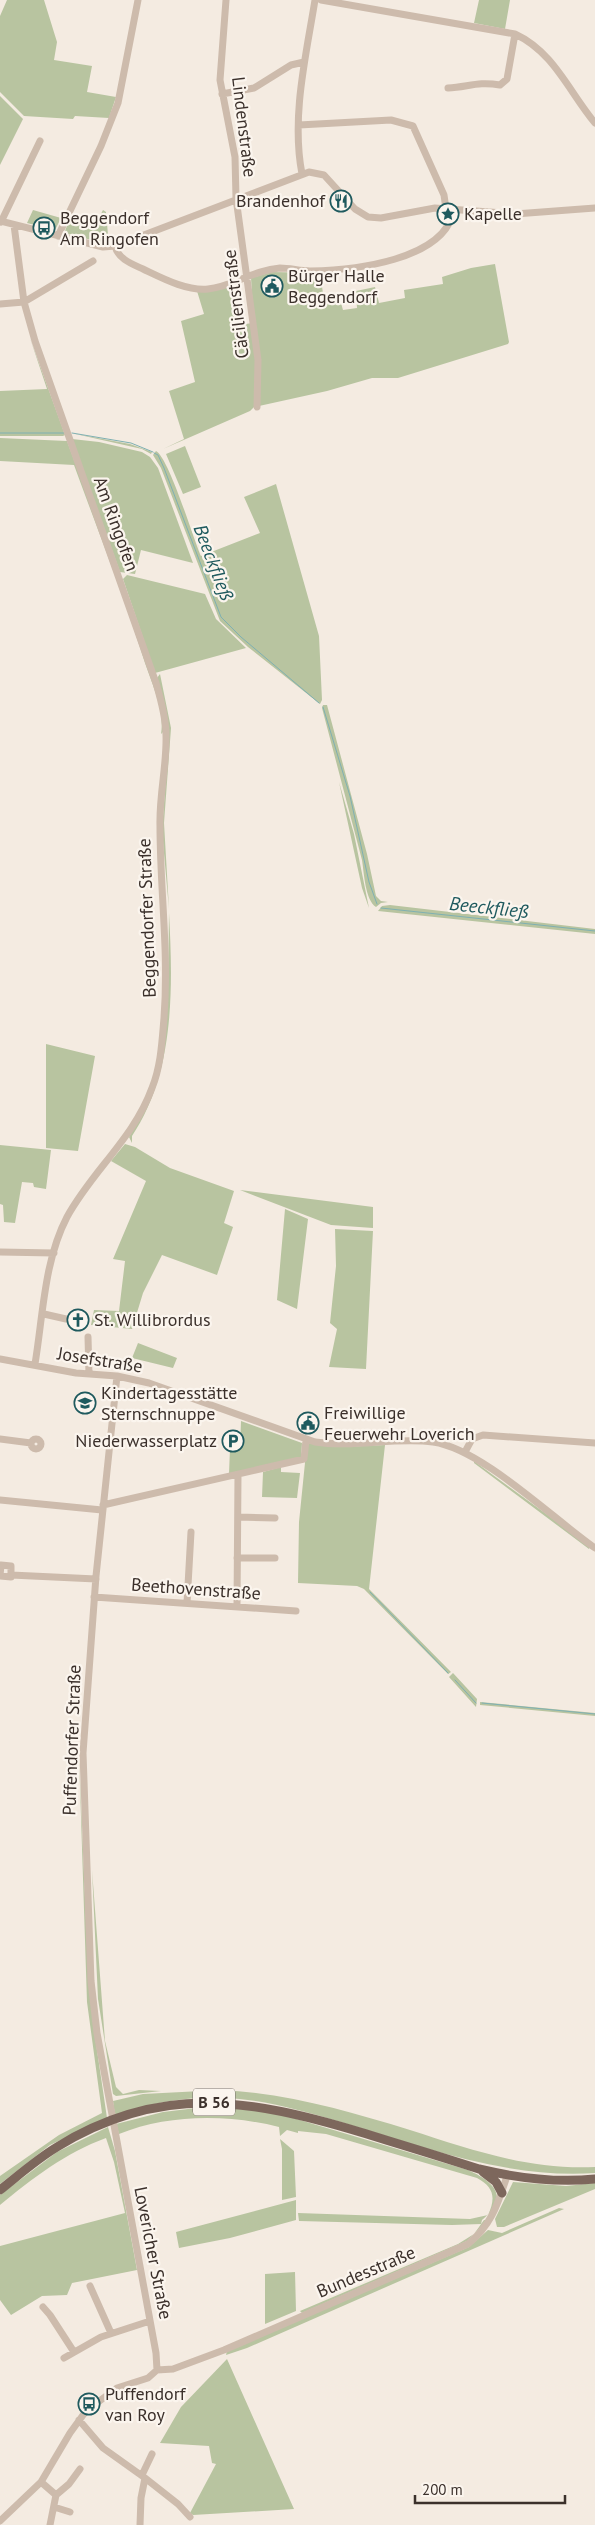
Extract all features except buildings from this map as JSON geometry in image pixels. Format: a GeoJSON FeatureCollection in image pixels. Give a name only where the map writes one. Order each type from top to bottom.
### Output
{"type":"FeatureCollection","features":[{"type":"Feature","properties":{"kind":"main road","name":"B 56"},"geometry":{"type":"LineString","coordinates":[[0,2190],[57,2147],[99,2126],[134,2113],[166,2106],[218,2102],[254,2105],[304,2115],[507,2176],[545,2179],[595,2178]]}},
{"type":"Feature","properties":{"kind":"main road"},"geometry":{"type":"LineString","coordinates":[[479,2169],[496,2182],[502,2193]]}},
{"type":"Feature","properties":{"kind":"street"},"geometry":{"type":"LineString","coordinates":[[58,236],[101,146],[118,103],[138,0]]}},
{"type":"Feature","properties":{"kind":"street","name":"Lindenstraße"},"geometry":{"type":"LineString","coordinates":[[226,0],[220,80],[233,138],[236,198]]}},
{"type":"Feature","properties":{"kind":"street"},"geometry":{"type":"LineString","coordinates":[[302,174],[298,151],[299,125],[304,62],[315,0]]}},
{"type":"Feature","properties":{"kind":"street"},"geometry":{"type":"LineString","coordinates":[[321,0],[515,34],[538,48],[552,62],[595,123]]}},
{"type":"Feature","properties":{"kind":"street"},"geometry":{"type":"LineString","coordinates":[[448,88],[463,87],[470,83],[504,84],[507,80],[515,34]]}},
{"type":"Feature","properties":{"kind":"street"},"geometry":{"type":"LineString","coordinates":[[222,94],[254,88],[290,64],[304,62]]}},
{"type":"Feature","properties":{"kind":"street"},"geometry":{"type":"LineString","coordinates":[[299,125],[392,120],[413,126],[444,195],[446,209]]}},
{"type":"Feature","properties":{"kind":"street"},"geometry":{"type":"LineString","coordinates":[[40,141],[0,222],[103,247],[115,246],[302,174],[317,172],[324,175],[355,209],[368,217],[382,218],[435,208],[515,214],[595,208]]}},
{"type":"Feature","properties":{"kind":"street","name":"Cäcilienstraße"},"geometry":{"type":"LineString","coordinates":[[236,198],[248,275],[258,360],[257,407]]}},
{"type":"Feature","properties":{"kind":"street"},"geometry":{"type":"LineString","coordinates":[[115,246],[116,252],[129,262],[184,286],[208,289],[260,271],[282,268],[310,271],[333,269],[399,258],[419,251],[448,226],[454,210]]}},
{"type":"Feature","properties":{"kind":"street","name":"Am Ringofen"},"geometry":{"type":"LineString","coordinates":[[14,225],[24,302],[68,438],[156,684],[166,735],[165,760]]}},
{"type":"Feature","properties":{"kind":"street"},"geometry":{"type":"LineString","coordinates":[[0,304],[24,302],[93,261]]}},
{"type":"Feature","properties":{"kind":"street","name":"Beggendorfer Straße"},"geometry":{"type":"LineString","coordinates":[[35,1364],[54,1252],[67,1218],[77,1201],[140,1115],[153,1087],[158,1069],[163,1040],[167,977],[160,826],[165,760]]}},
{"type":"Feature","properties":{"kind":"street"},"geometry":{"type":"LineString","coordinates":[[0,1252],[54,1252]]}},
{"type":"Feature","properties":{"kind":"street"},"geometry":{"type":"LineString","coordinates":[[44,1314],[66,1319]]}},
{"type":"Feature","properties":{"kind":"street"},"geometry":{"type":"LineString","coordinates":[[88,1337],[89,1374]]}},
{"type":"Feature","properties":{"kind":"street","name":"Josefstraße"},"geometry":{"type":"LineString","coordinates":[[0,1359],[89,1374],[117,1376],[165,1388],[306,1440],[329,1444],[427,1442],[451,1446],[465,1452],[595,1548]]}},
{"type":"Feature","properties":{"kind":"street","name":"Puffendorfer Straße"},"geometry":{"type":"LineString","coordinates":[[116,2142],[92,1999],[85,1834],[85,1714],[102,1508],[117,1376]]}},
{"type":"Feature","properties":{"kind":"street"},"geometry":{"type":"LineString","coordinates":[[465,1452],[472,1440],[483,1435],[595,1443]]}},
{"type":"Feature","properties":{"kind":"street"},"geometry":{"type":"LineString","coordinates":[[0,1439],[31,1443]]}},
{"type":"Feature","properties":{"kind":"street"},"geometry":{"type":"LineString","coordinates":[[0,1500],[102,1508],[304,1459],[306,1440]]}},
{"type":"Feature","properties":{"kind":"street"},"geometry":{"type":"LineString","coordinates":[[238,1475],[238,1606]]}},
{"type":"Feature","properties":{"kind":"street"},"geometry":{"type":"LineString","coordinates":[[238,1517],[275,1518]]}},
{"type":"Feature","properties":{"kind":"street"},"geometry":{"type":"LineString","coordinates":[[187,1603],[191,1532]]}},
{"type":"Feature","properties":{"kind":"street"},"geometry":{"type":"LineString","coordinates":[[238,1558],[275,1558]]}},
{"type":"Feature","properties":{"kind":"street"},"geometry":{"type":"LineString","coordinates":[[0,1567],[0,1576],[96,1579]]}},
{"type":"Feature","properties":{"kind":"street","name":"Beethovenstraße"},"geometry":{"type":"LineString","coordinates":[[94,1597],[296,1611]]}},
{"type":"Feature","properties":{"kind":"street","name":"Lovericher Straße"},"geometry":{"type":"LineString","coordinates":[[116,2142],[156,2353],[157,2370]]}},
{"type":"Feature","properties":{"kind":"street"},"geometry":{"type":"LineString","coordinates":[[502,2193],[507,2176]]}},
{"type":"Feature","properties":{"kind":"street","name":"Bundesstraße"},"geometry":{"type":"LineString","coordinates":[[157,2370],[168,2371],[189,2364],[461,2248],[483,2231],[494,2215],[502,2193]]}},
{"type":"Feature","properties":{"kind":"street"},"geometry":{"type":"LineString","coordinates":[[90,2286],[111,2333]]}},
{"type":"Feature","properties":{"kind":"street"},"geometry":{"type":"LineString","coordinates":[[43,2307],[74,2352]]}},
{"type":"Feature","properties":{"kind":"street"},"geometry":{"type":"LineString","coordinates":[[64,2358],[111,2333],[150,2321]]}},
{"type":"Feature","properties":{"kind":"street"},"geometry":{"type":"LineString","coordinates":[[0,2521],[41,2482],[78,2420],[86,2412],[117,2388],[148,2378],[157,2370]]}},
{"type":"Feature","properties":{"kind":"street"},"geometry":{"type":"LineString","coordinates":[[78,2420],[104,2448],[178,2504],[190,2517]]}},
{"type":"Feature","properties":{"kind":"street"},"geometry":{"type":"LineString","coordinates":[[140,2525],[144,2477],[152,2454]]}},
{"type":"Feature","properties":{"kind":"street"},"geometry":{"type":"LineString","coordinates":[[50,2525],[56,2495],[69,2484],[80,2469]]}},
{"type":"Feature","properties":{"kind":"street"},"geometry":{"type":"LineString","coordinates":[[41,2482],[56,2495]]}},
{"type":"Feature","properties":{"kind":"street"},"geometry":{"type":"LineString","coordinates":[[54,2507],[70,2512]]}},
{"type":"Feature","properties":{"kind":"green space"},"geometry":{"type":"Polygon","coordinates":[[[7,0],[44,0],[57,42],[54,60],[92,66],[87,92],[116,97],[109,118],[75,116],[73,119],[24,116],[0,92],[0,16],[7,0]]]}},
{"type":"Feature","properties":{"kind":"green space"},"geometry":{"type":"Polygon","coordinates":[[[479,0],[510,0],[505,29],[474,23],[479,0]]]}},
{"type":"Feature","properties":{"kind":"green space"},"geometry":{"type":"Polygon","coordinates":[[[0,96],[23,119],[0,165],[0,96]]]}},
{"type":"Feature","properties":{"kind":"green space"},"geometry":{"type":"Polygon","coordinates":[[[33,210],[61,218],[55,230],[27,223],[33,210]]]}},
{"type":"Feature","properties":{"kind":"green space"},"geometry":{"type":"Polygon","coordinates":[[[103,210],[106,212],[108,235],[113,243],[103,243],[64,233],[70,219],[93,229],[103,210]]]}},
{"type":"Feature","properties":{"kind":"green space"},"geometry":{"type":"Polygon","coordinates":[[[495,264],[508,344],[398,378],[372,378],[327,391],[259,406],[251,278],[272,272],[320,273],[324,300],[339,296],[343,310],[357,308],[356,291],[375,287],[379,303],[405,298],[404,290],[443,284],[442,277],[471,268],[495,264]]]}},
{"type":"Feature","properties":{"kind":"green space"},"geometry":{"type":"Polygon","coordinates":[[[232,285],[240,325],[252,323],[256,349],[255,406],[250,411],[163,449],[184,439],[169,391],[195,382],[181,321],[204,314],[197,291],[232,285]]]}},
{"type":"Feature","properties":{"kind":"green space"},"geometry":{"type":"Polygon","coordinates":[[[30,338],[65,435],[63,436],[0,436],[0,391],[47,389],[30,338]]]}},
{"type":"Feature","properties":{"kind":"green space"},"geometry":{"type":"Polygon","coordinates":[[[71,433],[130,444],[152,452],[151,454],[142,449],[71,433]]]}},
{"type":"Feature","properties":{"kind":"green space"},"geometry":{"type":"Polygon","coordinates":[[[0,438],[67,441],[156,687],[162,710],[163,732],[161,734],[160,707],[120,588],[74,465],[0,461],[0,438]]]}},
{"type":"Feature","properties":{"kind":"green space"},"geometry":{"type":"Polygon","coordinates":[[[72,439],[99,442],[142,452],[150,457],[158,468],[193,563],[141,550],[135,574],[120,572],[72,439]]]}},
{"type":"Feature","properties":{"kind":"green space"},"geometry":{"type":"Polygon","coordinates":[[[185,446],[201,487],[183,494],[166,454],[185,446]]]}},
{"type":"Feature","properties":{"kind":"green space"},"geometry":{"type":"Polygon","coordinates":[[[156,451],[174,483],[201,556],[260,533],[244,497],[276,484],[319,636],[322,700],[320,704],[248,647],[220,621],[161,468],[153,455],[156,451]]]}},
{"type":"Feature","properties":{"kind":"green space"},"geometry":{"type":"Polygon","coordinates":[[[127,575],[205,594],[216,619],[246,648],[155,673],[123,579],[127,575]]]}},
{"type":"Feature","properties":{"kind":"green space"},"geometry":{"type":"Polygon","coordinates":[[[160,674],[171,728],[164,823],[169,909],[162,831],[168,747],[157,678],[160,674]]]}},
{"type":"Feature","properties":{"kind":"green space"},"geometry":{"type":"Polygon","coordinates":[[[323,705],[327,705],[367,854],[376,896],[381,901],[388,902],[381,903],[376,907],[367,892],[362,860],[322,708],[323,705]]]}},
{"type":"Feature","properties":{"kind":"green space"},"geometry":{"type":"Polygon","coordinates":[[[339,782],[354,834],[369,908],[362,888],[339,782]]]}},
{"type":"Feature","properties":{"kind":"green space"},"geometry":{"type":"Polygon","coordinates":[[[390,905],[595,929],[595,934],[378,911],[382,906],[390,905]]]}},
{"type":"Feature","properties":{"kind":"green space"},"geometry":{"type":"Polygon","coordinates":[[[169,913],[171,970],[168,1028],[164,1057],[151,1098],[168,991],[169,913]]]}},
{"type":"Feature","properties":{"kind":"green space"},"geometry":{"type":"Polygon","coordinates":[[[46,1044],[95,1056],[78,1151],[46,1148],[46,1044]]]}},
{"type":"Feature","properties":{"kind":"green space"},"geometry":{"type":"Polygon","coordinates":[[[151,1098],[132,1136],[132,1143],[129,1137],[151,1098]]]}},
{"type":"Feature","properties":{"kind":"green space"},"geometry":{"type":"Polygon","coordinates":[[[125,1144],[135,1147],[170,1168],[234,1191],[224,1223],[233,1227],[217,1275],[162,1255],[143,1293],[132,1329],[91,1325],[94,1310],[119,1311],[125,1261],[113,1259],[146,1181],[111,1161],[125,1144]]]}},
{"type":"Feature","properties":{"kind":"green space"},"geometry":{"type":"Polygon","coordinates":[[[0,1145],[51,1150],[46,1189],[34,1187],[33,1183],[22,1182],[15,1223],[4,1222],[3,1205],[0,1204],[0,1145]]]}},
{"type":"Feature","properties":{"kind":"green space"},"geometry":{"type":"Polygon","coordinates":[[[240,1190],[373,1207],[373,1228],[331,1225],[240,1190]]]}},
{"type":"Feature","properties":{"kind":"green space"},"geometry":{"type":"Polygon","coordinates":[[[285,1209],[308,1219],[297,1309],[277,1300],[285,1209]]]}},
{"type":"Feature","properties":{"kind":"green space"},"geometry":{"type":"Polygon","coordinates":[[[335,1229],[373,1231],[366,1369],[329,1367],[337,1329],[330,1323],[336,1266],[335,1229]]]}},
{"type":"Feature","properties":{"kind":"green space"},"geometry":{"type":"Polygon","coordinates":[[[138,1343],[177,1358],[173,1368],[132,1358],[138,1343]]]}},
{"type":"Feature","properties":{"kind":"green space"},"geometry":{"type":"Polygon","coordinates":[[[241,1421],[302,1443],[301,1458],[229,1474],[230,1448],[240,1448],[241,1421]]]}},
{"type":"Feature","properties":{"kind":"green space"},"geometry":{"type":"Polygon","coordinates":[[[307,1443],[341,1447],[385,1445],[369,1589],[451,1672],[448,1674],[364,1589],[357,1586],[298,1583],[299,1522],[307,1443]]]}},
{"type":"Feature","properties":{"kind":"green space"},"geometry":{"type":"Polygon","coordinates":[[[474,1461],[590,1546],[589,1549],[474,1463],[474,1461]]]}},
{"type":"Feature","properties":{"kind":"green space"},"geometry":{"type":"Polygon","coordinates":[[[281,1467],[281,1472],[300,1473],[297,1498],[262,1497],[263,1472],[281,1467]]]}},
{"type":"Feature","properties":{"kind":"green space"},"geometry":{"type":"Polygon","coordinates":[[[453,1673],[477,1699],[476,1707],[449,1677],[453,1673]]]}},
{"type":"Feature","properties":{"kind":"green space"},"geometry":{"type":"Polygon","coordinates":[[[480,1702],[595,1713],[595,1716],[480,1705],[480,1702]]]}},
{"type":"Feature","properties":{"kind":"green space"},"geometry":{"type":"Polygon","coordinates":[[[79,1755],[88,1968],[93,2023],[107,2118],[50,2145],[0,2184],[0,2176],[59,2135],[102,2113],[87,2002],[79,1755]]]}},
{"type":"Feature","properties":{"kind":"green space"},"geometry":{"type":"Polygon","coordinates":[[[92,1870],[105,2041],[116,2087],[123,2094],[139,2090],[161,2091],[116,2096],[113,2094],[98,1999],[92,1870]]]}},
{"type":"Feature","properties":{"kind":"green space"},"geometry":{"type":"Polygon","coordinates":[[[221,2090],[269,2095],[317,2104],[501,2157],[547,2165],[595,2167],[595,2173],[562,2174],[498,2166],[435,2151],[282,2106],[238,2099],[182,2099],[141,2107],[115,2116],[113,2101],[143,2094],[221,2090]]]}},
{"type":"Feature","properties":{"kind":"green space"},"geometry":{"type":"Polygon","coordinates":[[[205,2107],[251,2110],[283,2115],[468,2170],[492,2185],[496,2191],[495,2205],[488,2214],[493,2198],[492,2194],[487,2185],[477,2178],[326,2134],[298,2131],[298,2133],[287,2130],[280,2136],[279,2127],[219,2118],[198,2118],[158,2123],[138,2127],[119,2134],[116,2124],[163,2112],[205,2107]]]}},
{"type":"Feature","properties":{"kind":"green space"},"geometry":{"type":"Polygon","coordinates":[[[108,2127],[115,2151],[137,2270],[72,2283],[67,2295],[42,2296],[11,2315],[0,2300],[0,2246],[125,2213],[114,2162],[106,2138],[63,2159],[37,2176],[0,2205],[0,2195],[57,2152],[108,2127]]]}},
{"type":"Feature","properties":{"kind":"green space"},"geometry":{"type":"Polygon","coordinates":[[[280,2139],[294,2151],[296,2197],[282,2200],[282,2149],[280,2139]]]}},
{"type":"Feature","properties":{"kind":"green space"},"geometry":{"type":"Polygon","coordinates":[[[513,2182],[566,2186],[595,2183],[595,2189],[504,2227],[497,2227],[495,2219],[513,2182]]]}},
{"type":"Feature","properties":{"kind":"green space"},"geometry":{"type":"Polygon","coordinates":[[[296,2200],[296,2220],[230,2238],[179,2248],[176,2232],[296,2200]]]}},
{"type":"Feature","properties":{"kind":"green space"},"geometry":{"type":"Polygon","coordinates":[[[559,2208],[564,2209],[247,2348],[226,2355],[227,2351],[469,2247],[488,2230],[502,2233],[559,2208]]]}},
{"type":"Feature","properties":{"kind":"green space"},"geometry":{"type":"Polygon","coordinates":[[[298,2213],[470,2219],[487,2215],[481,2224],[452,2225],[299,2221],[298,2213]]]}},
{"type":"Feature","properties":{"kind":"green space"},"geometry":{"type":"Polygon","coordinates":[[[484,2220],[488,2220],[474,2234],[484,2220]]]}},
{"type":"Feature","properties":{"kind":"green space"},"geometry":{"type":"Polygon","coordinates":[[[474,2234],[467,2241],[302,2313],[300,2311],[458,2244],[474,2234]]]}},
{"type":"Feature","properties":{"kind":"green space"},"geometry":{"type":"Polygon","coordinates":[[[295,2272],[296,2311],[265,2324],[265,2274],[295,2272]]]}},
{"type":"Feature","properties":{"kind":"green space"},"geometry":{"type":"Polygon","coordinates":[[[227,2359],[294,2509],[193,2515],[190,2513],[216,2464],[212,2463],[209,2446],[160,2443],[181,2407],[227,2359]]]}},
{"type":"Feature","properties":{"kind":"waterway","name":"Beeckfließ"},"geometry":{"type":"LineString","coordinates":[[0,433],[64,433]]}},
{"type":"Feature","properties":{"kind":"waterway","name":"Beeckfließ"},"geometry":{"type":"LineString","coordinates":[[72,433],[131,443],[153,452]]}},
{"type":"Feature","properties":{"kind":"waterway","name":"Beeckfließ"},"geometry":{"type":"LineString","coordinates":[[154,453],[158,455],[164,468],[221,617],[241,637],[319,703]]}},
{"type":"Feature","properties":{"kind":"waterway","name":"Beeckfließ"},"geometry":{"type":"LineString","coordinates":[[323,707],[350,796],[369,882],[377,904]]}},
{"type":"Feature","properties":{"kind":"waterway","name":"Beeckfließ"},"geometry":{"type":"LineString","coordinates":[[381,908],[595,931]]}},
{"type":"Feature","properties":{"kind":"waterway"},"geometry":{"type":"LineString","coordinates":[[370,1592],[448,1673]]}},
{"type":"Feature","properties":{"kind":"waterway"},"geometry":{"type":"LineString","coordinates":[[455,1680],[476,1703]]}},
{"type":"Feature","properties":{"kind":"waterway"},"geometry":{"type":"LineString","coordinates":[[482,1703],[595,1714]]}},
{"type":"Feature","properties":{"kind":"place","name":"Brandenhof"},"geometry":{"type":"Point","coordinates":[341,201]}},
{"type":"Feature","properties":{"kind":"place","name":"Kapelle"},"geometry":{"type":"Point","coordinates":[448,214]}},
{"type":"Feature","properties":{"kind":"place","name":"Beggendorf Am Ringofen"},"geometry":{"type":"Point","coordinates":[44,228]}},
{"type":"Feature","properties":{"kind":"place","name":"Bürger Halle Beggendorf"},"geometry":{"type":"Point","coordinates":[272,286]}},
{"type":"Feature","properties":{"kind":"place","name":"St. Willibrordus"},"geometry":{"type":"Point","coordinates":[78,1320]}},
{"type":"Feature","properties":{"kind":"place","name":"Kindertagesstätte Sternschnuppe"},"geometry":{"type":"Point","coordinates":[85,1403]}},
{"type":"Feature","properties":{"kind":"place","name":"Freiwillige Feuerwehr Loverich"},"geometry":{"type":"Point","coordinates":[308,1423]}},
{"type":"Feature","properties":{"kind":"place","name":"Niederwasserplatz"},"geometry":{"type":"Point","coordinates":[233,1441]}},
{"type":"Feature","properties":{"kind":"place","name":"Puffendorf van Roy"},"geometry":{"type":"Point","coordinates":[89,2404]}}]}
